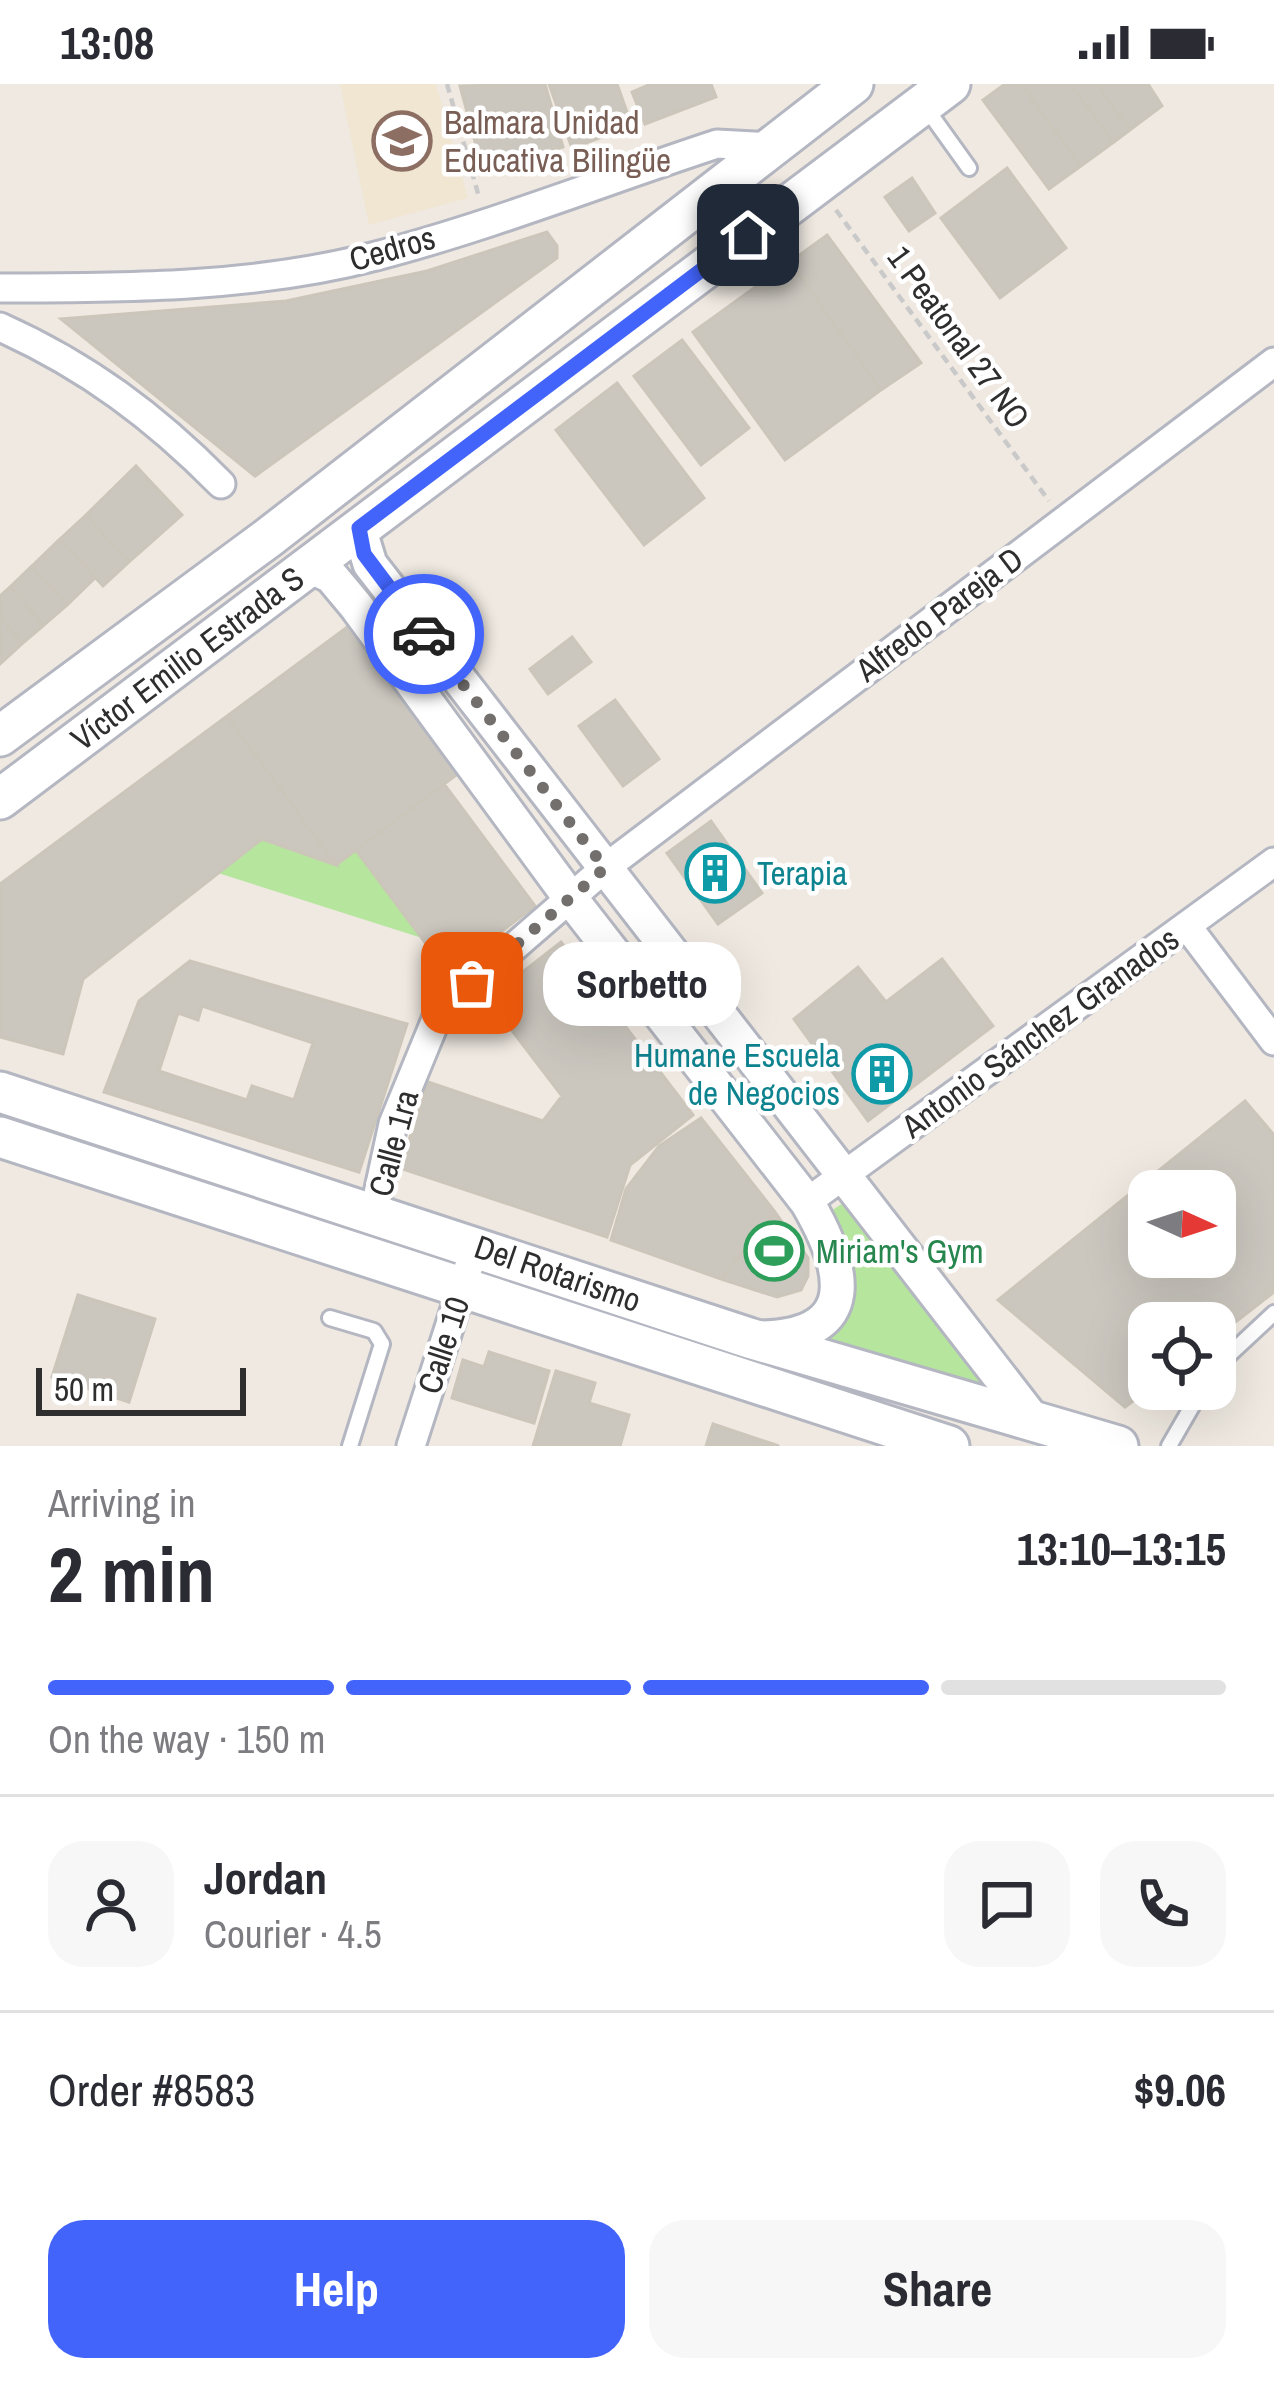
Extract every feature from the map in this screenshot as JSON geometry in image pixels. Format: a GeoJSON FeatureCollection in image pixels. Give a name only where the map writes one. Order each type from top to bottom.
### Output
{"type":"FeatureCollection","features":[{"type":"Feature","properties":{"kind":"main road","name":"Víctor Emilio Estrada S"},"geometry":{"type":"LineString","coordinates":[[0,736],[268,538],[853,84]]}},
{"type":"Feature","properties":{"kind":"main road"},"geometry":{"type":"LineString","coordinates":[[821,180],[812,139],[853,84]]}},
{"type":"Feature","properties":{"kind":"main road","name":"Víctor Emilio Estrada S"},"geometry":{"type":"LineString","coordinates":[[0,799],[937,94]]}},
{"type":"Feature","properties":{"kind":"main road"},"geometry":{"type":"LineString","coordinates":[[646,312],[782,195],[786,170],[771,147]]}},
{"type":"Feature","properties":{"kind":"main road","name":"Del Rotarismo"},"geometry":{"type":"LineString","coordinates":[[0,1091],[476,1244],[748,1338],[1118,1446]]}},
{"type":"Feature","properties":{"kind":"main road","name":"Del Rotarismo"},"geometry":{"type":"LineString","coordinates":[[0,1137],[949,1446]]}},
{"type":"Feature","properties":{"kind":"street","name":"Cedros"},"geometry":{"type":"LineString","coordinates":[[0,288],[134,288],[316,268],[374,256],[717,144],[771,147]]}},
{"type":"Feature","properties":{"kind":"street"},"geometry":{"type":"LineString","coordinates":[[0,328],[112,387],[170,432],[221,484]]}},
{"type":"Feature","properties":{"kind":"street","name":"Alfredo Pareja D"},"geometry":{"type":"LineString","coordinates":[[605,868],[1274,362]]}},
{"type":"Feature","properties":{"kind":"street"},"geometry":{"type":"LineString","coordinates":[[359,528],[370,564],[1031,1418]]}},
{"type":"Feature","properties":{"kind":"street"},"geometry":{"type":"LineString","coordinates":[[310,566],[331,576],[356,606],[572,898],[807,1202],[837,1258],[836,1296],[823,1319],[802,1331],[748,1338]]}},
{"type":"Feature","properties":{"kind":"street","name":"Antonio Sánchez Granados"},"geometry":{"type":"LineString","coordinates":[[807,1202],[1274,862]]}},
{"type":"Feature","properties":{"kind":"street","name":"Calle 1ra"},"geometry":{"type":"LineString","coordinates":[[374,1212],[394,1124],[439,1012],[605,868]]}},
{"type":"Feature","properties":{"kind":"street"},"geometry":{"type":"LineString","coordinates":[[1186,926],[1274,1041]]}},
{"type":"Feature","properties":{"kind":"street","name":"Calle 10"},"geometry":{"type":"LineString","coordinates":[[411,1446],[476,1244]]}},
{"type":"Feature","properties":{"kind":"lane"},"geometry":{"type":"LineString","coordinates":[[937,94],[969,168]]}},
{"type":"Feature","properties":{"kind":"lane"},"geometry":{"type":"LineString","coordinates":[[1236,1348],[1274,1313]]}},
{"type":"Feature","properties":{"kind":"lane"},"geometry":{"type":"LineString","coordinates":[[330,1318],[374,1331],[382,1344],[350,1446]]}},
{"type":"Feature","properties":{"kind":"lane"},"geometry":{"type":"LineString","coordinates":[[1168,1446],[1189,1410]]}},
{"type":"Feature","properties":{"kind":"path"},"geometry":{"type":"LineString","coordinates":[[447,84],[486,220]]}},
{"type":"Feature","properties":{"kind":"path","name":"1 Peatonal 27 NO"},"geometry":{"type":"LineString","coordinates":[[821,180],[1064,520]]}},
{"type":"Feature","properties":{"kind":"shaded area","name":"Balmara Unidad Educativa Bilingüe"},"geometry":{"type":"Polygon","coordinates":[[[340,84],[436,84],[468,198],[369,225],[340,84]]]}},
{"type":"Feature","properties":{"kind":"green space"},"geometry":{"type":"Polygon","coordinates":[[[262,839],[356,850],[422,938],[218,873],[262,839]]]}},
{"type":"Feature","properties":{"kind":"green space"},"geometry":{"type":"Polygon","coordinates":[[[846,1201],[994,1389],[813,1350],[841,1315],[853,1286],[849,1254],[828,1213],[846,1201]]]}},
{"type":"Feature","properties":{"kind":"building"},"geometry":{"type":"Polygon","coordinates":[[[545,84],[563,147],[483,171],[460,86],[545,84]]]}},
{"type":"Feature","properties":{"kind":"building"},"geometry":{"type":"Polygon","coordinates":[[[549,84],[617,84],[632,126],[572,148],[549,84]]]}},
{"type":"Feature","properties":{"kind":"building"},"geometry":{"type":"Polygon","coordinates":[[[651,84],[711,84],[716,97],[645,124],[632,92],[651,84]]]}},
{"type":"Feature","properties":{"kind":"building"},"geometry":{"type":"Polygon","coordinates":[[[1005,84],[1021,84],[1081,166],[1049,189],[983,100],[1005,84]]]}},
{"type":"Feature","properties":{"kind":"building"},"geometry":{"type":"Polygon","coordinates":[[[1021,84],[1070,84],[1114,142],[1081,166],[1021,84]]]}},
{"type":"Feature","properties":{"kind":"building"},"geometry":{"type":"Polygon","coordinates":[[[1070,84],[1096,84],[1130,130],[1114,142],[1070,84]]]}},
{"type":"Feature","properties":{"kind":"building"},"geometry":{"type":"Polygon","coordinates":[[[1096,84],[1148,84],[1162,106],[1130,130],[1096,84]]]}},
{"type":"Feature","properties":{"kind":"building"},"geometry":{"type":"Polygon","coordinates":[[[1007,168],[1066,248],[1000,298],[941,218],[1007,168]]]}},
{"type":"Feature","properties":{"kind":"building"},"geometry":{"type":"Polygon","coordinates":[[[912,178],[935,213],[909,231],[885,197],[912,178]]]}},
{"type":"Feature","properties":{"kind":"building"},"geometry":{"type":"Polygon","coordinates":[[[547,232],[557,246],[557,258],[255,476],[61,319],[286,301],[427,271],[547,232]]]}},
{"type":"Feature","properties":{"kind":"building"},"geometry":{"type":"Polygon","coordinates":[[[827,235],[921,363],[881,390],[790,262],[827,235]]]}},
{"type":"Feature","properties":{"kind":"building"},"geometry":{"type":"Polygon","coordinates":[[[790,262],[881,390],[785,460],[693,332],[790,262]]]}},
{"type":"Feature","properties":{"kind":"building"},"geometry":{"type":"Polygon","coordinates":[[[682,340],[749,428],[701,465],[634,376],[682,340]]]}},
{"type":"Feature","properties":{"kind":"building"},"geometry":{"type":"Polygon","coordinates":[[[617,383],[704,498],[644,545],[556,430],[617,383]]]}},
{"type":"Feature","properties":{"kind":"building"},"geometry":{"type":"Polygon","coordinates":[[[136,466],[182,515],[129,562],[86,515],[136,466]]]}},
{"type":"Feature","properties":{"kind":"building"},"geometry":{"type":"Polygon","coordinates":[[[86,515],[129,562],[103,586],[60,539],[86,515]]]}},
{"type":"Feature","properties":{"kind":"building"},"geometry":{"type":"Polygon","coordinates":[[[60,539],[95,578],[67,605],[32,566],[60,539]]]}},
{"type":"Feature","properties":{"kind":"building"},"geometry":{"type":"Polygon","coordinates":[[[32,566],[67,605],[44,625],[10,587],[32,566]]]}},
{"type":"Feature","properties":{"kind":"building"},"geometry":{"type":"Polygon","coordinates":[[[10,587],[44,625],[23,643],[0,617],[0,596],[10,587]]]}},
{"type":"Feature","properties":{"kind":"building"},"geometry":{"type":"Polygon","coordinates":[[[0,617],[23,643],[0,664],[0,617]]]}},
{"type":"Feature","properties":{"kind":"building"},"geometry":{"type":"Polygon","coordinates":[[[354,622],[463,770],[336,865],[227,716],[354,622]]]}},
{"type":"Feature","properties":{"kind":"building"},"geometry":{"type":"Polygon","coordinates":[[[572,637],[591,662],[548,694],[530,669],[572,637]]]}},
{"type":"Feature","properties":{"kind":"building"},"geometry":{"type":"Polygon","coordinates":[[[615,700],[659,759],[623,786],[579,726],[615,700]]]}},
{"type":"Feature","properties":{"kind":"building"},"geometry":{"type":"Polygon","coordinates":[[[227,716],[336,865],[262,839],[83,979],[63,1054],[0,1037],[0,884],[227,716]]]}},
{"type":"Feature","properties":{"kind":"building"},"geometry":{"type":"Polygon","coordinates":[[[444,784],[535,906],[447,972],[356,850],[444,784]]]}},
{"type":"Feature","properties":{"kind":"building","name":"Terapia"},"geometry":{"type":"Polygon","coordinates":[[[711,821],[762,893],[718,924],[667,853],[711,821]]]}},
{"type":"Feature","properties":{"kind":"building"},"geometry":{"type":"Polygon","coordinates":[[[561,942],[693,1115],[630,1165],[607,1237],[400,1168],[428,1082],[543,1121],[562,1096],[488,999],[561,942]]]}},
{"type":"Feature","properties":{"kind":"building","name":"Humane Escuela de Negocios"},"geometry":{"type":"Polygon","coordinates":[[[942,959],[993,1026],[868,1121],[794,1019],[858,967],[886,1002],[942,959]]]}},
{"type":"Feature","properties":{"kind":"building"},"geometry":{"type":"Polygon","coordinates":[[[190,961],[407,1024],[359,1172],[104,1092],[139,1001],[190,961]]]}},
{"type":"Feature","properties":{"kind":"building"},"geometry":{"type":"Polygon","coordinates":[[[202,1006],[313,1043],[294,1100],[252,1086],[247,1100],[159,1071],[178,1013],[198,1020],[202,1006]]]}},
{"type":"Feature","properties":{"kind":"building"},"geometry":{"type":"Polygon","coordinates":[[[1245,1101],[1274,1135],[1274,1292],[1236,1322],[1236,1302],[1128,1302],[1125,1407],[998,1300],[1128,1195],[1128,1278],[1236,1278],[1236,1170],[1159,1170],[1245,1101]]]}},
{"type":"Feature","properties":{"kind":"building"},"geometry":{"type":"Polygon","coordinates":[[[701,1118],[775,1212],[721,1279],[611,1240],[626,1189],[659,1146],[701,1118]]]}},
{"type":"Feature","properties":{"kind":"building","name":"Miriam's Gym"},"geometry":{"type":"Polygon","coordinates":[[[775,1212],[808,1258],[808,1276],[801,1290],[777,1297],[721,1279],[775,1212]]]}},
{"type":"Feature","properties":{"kind":"building"},"geometry":{"type":"Polygon","coordinates":[[[78,1295],[155,1319],[129,1402],[52,1377],[78,1295]]]}},
{"type":"Feature","properties":{"kind":"building"},"geometry":{"type":"Polygon","coordinates":[[[489,1352],[549,1371],[534,1423],[452,1398],[463,1360],[484,1367],[489,1352]]]}},
{"type":"Feature","properties":{"kind":"building"},"geometry":{"type":"Polygon","coordinates":[[[556,1371],[595,1383],[589,1403],[629,1415],[620,1446],[533,1446],[556,1371]]]}},
{"type":"Feature","properties":{"kind":"building"},"geometry":{"type":"Polygon","coordinates":[[[713,1424],[779,1446],[706,1446],[713,1424]]]}},
{"type":"Feature","properties":{"kind":"way so far"},"geometry":{"type":"LineString","coordinates":[[424,634],[605,868],[472,983]]}},
{"type":"Feature","properties":{"kind":"place","name":"Balmara Unidad Educativa Bilingüe"},"geometry":{"type":"Point","coordinates":[402,141]}},
{"type":"Feature","properties":{"kind":"place","name":"Terapia"},"geometry":{"type":"Point","coordinates":[715,873]}},
{"type":"Feature","properties":{"kind":"place","name":"Sorbetto"},"geometry":{"type":"Point","coordinates":[472,983]}},
{"type":"Feature","properties":{"kind":"place","name":"Humane Escuela de Negocios"},"geometry":{"type":"Point","coordinates":[882,1074]}},
{"type":"Feature","properties":{"kind":"place","name":"Miriam's Gym"},"geometry":{"type":"Point","coordinates":[774,1251]}},
{"type":"Feature","properties":{"kind":"route"},"geometry":{"type":"LineString","coordinates":[[424,634],[364,554],[359,528],[748,235]]}}]}
